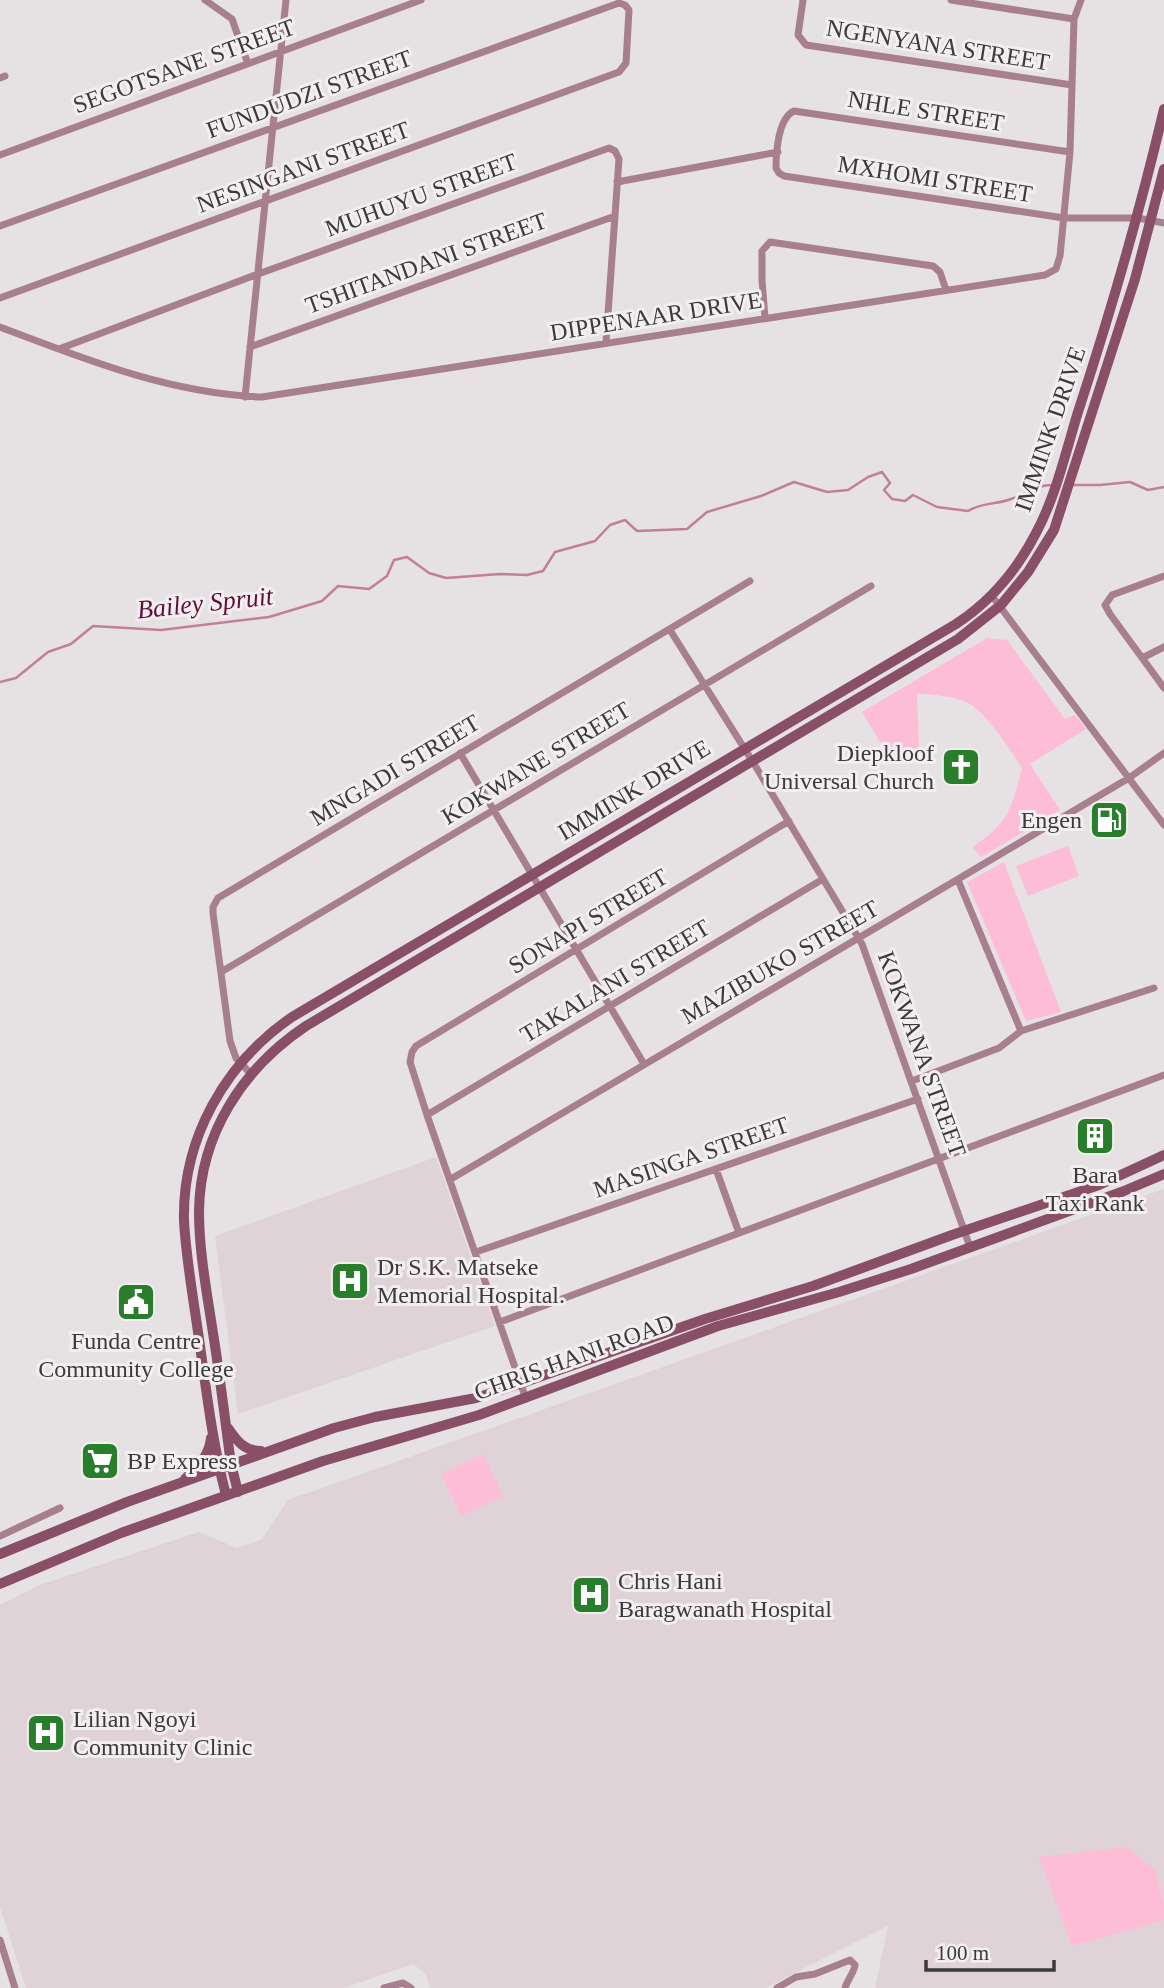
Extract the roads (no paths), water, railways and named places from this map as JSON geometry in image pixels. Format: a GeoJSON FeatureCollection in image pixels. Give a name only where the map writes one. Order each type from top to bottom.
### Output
{"type":"FeatureCollection","features":[{"type":"Feature","properties":{"kind":"main road","name":"IMMINK DRIVE"},"geometry":{"type":"LineString","coordinates":[[232,1494],[219,1469],[212,1430],[187,1253],[185,1206],[192,1159],[202,1128],[219,1093],[240,1064],[269,1034],[292,1017],[956,624],[992,596],[1017,566],[1037,531],[1053,489],[1138,218],[1164,108]]}},
{"type":"Feature","properties":{"kind":"main road","name":"IMMINK DRIVE"},"geometry":{"type":"LineString","coordinates":[[226,1426],[199,1208],[205,1165],[215,1135],[229,1105],[250,1073],[280,1044],[306,1026],[958,639],[1000,605],[1054,530],[1135,279],[1164,169]]}},
{"type":"Feature","properties":{"kind":"main road","name":"CHRIS HANI ROAD"},"geometry":{"type":"LineString","coordinates":[[0,1554],[69,1524],[334,1428],[375,1417],[476,1398],[522,1384],[705,1319],[813,1286],[964,1230],[1099,1185],[1164,1155]]}},
{"type":"Feature","properties":{"kind":"main road","name":"CHRIS HANI ROAD"},"geometry":{"type":"LineString","coordinates":[[0,1584],[121,1533],[323,1461],[468,1419],[718,1326],[839,1292],[970,1247],[1164,1174]]}},
{"type":"Feature","properties":{"kind":"main road"},"geometry":{"type":"LineString","coordinates":[[964,1230],[971,1237],[979,1237],[1034,1223]]}},
{"type":"Feature","properties":{"kind":"main road"},"geometry":{"type":"LineString","coordinates":[[226,1426],[238,1443],[247,1449],[270,1451]]}},
{"type":"Feature","properties":{"kind":"main road"},"geometry":{"type":"LineString","coordinates":[[226,1426],[232,1494]]}},
{"type":"Feature","properties":{"kind":"main road"},"geometry":{"type":"LineString","coordinates":[[180,1483],[208,1453],[212,1430]]}},
{"type":"Feature","properties":{"kind":"street"},"geometry":{"type":"LineString","coordinates":[[205,0],[232,19],[248,64]]}},
{"type":"Feature","properties":{"kind":"street"},"geometry":{"type":"LineString","coordinates":[[245,397],[286,0]]}},
{"type":"Feature","properties":{"kind":"street","name":"SEGOTSANE STREET"},"geometry":{"type":"LineString","coordinates":[[0,155],[421,0]]}},
{"type":"Feature","properties":{"kind":"street","name":"NGENYANA STREET"},"geometry":{"type":"LineString","coordinates":[[803,0],[798,35],[806,45],[1072,85]]}},
{"type":"Feature","properties":{"kind":"street"},"geometry":{"type":"LineString","coordinates":[[951,0],[1074,19]]}},
{"type":"Feature","properties":{"kind":"street","name":"DIPPENAAR DRIVE"},"geometry":{"type":"LineString","coordinates":[[0,327],[137,376],[173,385],[245,397],[285,395],[1051,273],[1056,269],[1059,260],[1064,218],[1070,152],[1074,19],[1080,0]]}},
{"type":"Feature","properties":{"kind":"street","name":"FUNDUDZI STREET"},"geometry":{"type":"LineString","coordinates":[[0,226],[619,3],[629,10],[626,63],[618,72]]}},
{"type":"Feature","properties":{"kind":"street","name":"NESINGANI STREET"},"geometry":{"type":"LineString","coordinates":[[0,298],[618,72]]}},
{"type":"Feature","properties":{"kind":"street","name":"NHLE STREET"},"geometry":{"type":"LineString","coordinates":[[778,152],[783,122],[788,113],[797,111],[1070,152]]}},
{"type":"Feature","properties":{"kind":"street","name":"MUHUYU STREET"},"geometry":{"type":"LineString","coordinates":[[59,349],[605,148],[612,149],[618,157],[606,342]]}},
{"type":"Feature","properties":{"kind":"street"},"geometry":{"type":"LineString","coordinates":[[617,182],[778,152]]}},
{"type":"Feature","properties":{"kind":"street","name":"MXHOMI STREET"},"geometry":{"type":"LineString","coordinates":[[778,152],[776,168],[784,176],[1064,218],[1138,218],[1164,223]]}},
{"type":"Feature","properties":{"kind":"street","name":"TSHITANDANI STREET"},"geometry":{"type":"LineString","coordinates":[[250,347],[615,216]]}},
{"type":"Feature","properties":{"kind":"street"},"geometry":{"type":"LineString","coordinates":[[765,318],[762,251],[770,242],[933,267],[941,274],[946,290]]}},
{"type":"Feature","properties":{"kind":"street"},"geometry":{"type":"LineString","coordinates":[[1164,576],[1112,595],[1106,601],[1106,609],[1164,688]]}},
{"type":"Feature","properties":{"kind":"street","name":"MNGADI STREET"},"geometry":{"type":"LineString","coordinates":[[250,1073],[233,1053],[230,1041],[213,913],[218,898],[750,581]]}},
{"type":"Feature","properties":{"kind":"street","name":"KOKWANE STREET"},"geometry":{"type":"LineString","coordinates":[[221,972],[871,586]]}},
{"type":"Feature","properties":{"kind":"street"},"geometry":{"type":"LineString","coordinates":[[992,596],[1164,825]]}},
{"type":"Feature","properties":{"kind":"street","name":"KOKWANA STREET"},"geometry":{"type":"LineString","coordinates":[[670,630],[858,938],[970,1247]]}},
{"type":"Feature","properties":{"kind":"street"},"geometry":{"type":"LineString","coordinates":[[1142,658],[1164,647]]}},
{"type":"Feature","properties":{"kind":"street"},"geometry":{"type":"LineString","coordinates":[[460,753],[644,1064]]}},
{"type":"Feature","properties":{"kind":"street","name":"MAZIBUKO STREET"},"geometry":{"type":"LineString","coordinates":[[451,1179],[1129,778],[1164,753]]}},
{"type":"Feature","properties":{"kind":"street","name":"SONAPI STREET"},"geometry":{"type":"LineString","coordinates":[[427,1115],[410,1057],[416,1046],[789,821]]}},
{"type":"Feature","properties":{"kind":"street","name":"TAKALANI STREET"},"geometry":{"type":"LineString","coordinates":[[427,1115],[823,879]]}},
{"type":"Feature","properties":{"kind":"street"},"geometry":{"type":"LineString","coordinates":[[958,880],[1021,1031]]}},
{"type":"Feature","properties":{"kind":"street"},"geometry":{"type":"LineString","coordinates":[[912,1081],[999,1048],[1021,1031],[1154,988]]}},
{"type":"Feature","properties":{"kind":"street"},"geometry":{"type":"LineString","coordinates":[[500,1322],[1164,1075]]}},
{"type":"Feature","properties":{"kind":"street","name":"MASINGA STREET"},"geometry":{"type":"LineString","coordinates":[[476,1252],[918,1099]]}},
{"type":"Feature","properties":{"kind":"street"},"geometry":{"type":"LineString","coordinates":[[427,1115],[526,1399]]}},
{"type":"Feature","properties":{"kind":"street"},"geometry":{"type":"LineString","coordinates":[[716,1169],[739,1233]]}},
{"type":"Feature","properties":{"kind":"street"},"geometry":{"type":"LineString","coordinates":[[0,1536],[60,1508]]}},
{"type":"Feature","properties":{"kind":"street"},"geometry":{"type":"LineString","coordinates":[[0,1940],[15,1988]]}},
{"type":"Feature","properties":{"kind":"street"},"geometry":{"type":"LineString","coordinates":[[777,1988],[796,1978],[815,1974],[850,1960],[855,1965],[845,1988]]}},
{"type":"Feature","properties":{"kind":"street"},"geometry":{"type":"LineString","coordinates":[[384,1988],[399,1983],[410,1986]]}},
{"type":"Feature","properties":{"kind":"waterway","name":"Bailey Spruit"},"geometry":{"type":"LineString","coordinates":[[0,682],[16,678],[48,652],[71,644],[93,626],[161,630],[269,617],[322,601],[338,586],[369,589],[387,576],[394,560],[407,557],[429,573],[446,578],[527,575],[543,571],[555,552],[595,541],[610,525],[625,520],[637,531],[687,529],[707,512],[761,496],[794,482],[827,492],[848,490],[868,477],[882,472],[890,483],[884,490],[892,499],[905,501],[913,495],[937,507],[968,511],[1011,499],[1036,488],[1054,485]]}},
{"type":"Feature","properties":{"kind":"waterway","name":"Bailey Spruit"},"geometry":{"type":"LineString","coordinates":[[1071,485],[1130,482],[1148,490],[1164,487]]}},
{"type":"Feature","properties":{"kind":"place","name":"Diepkloof Universal Church"},"geometry":{"type":"Point","coordinates":[961,767]}},
{"type":"Feature","properties":{"kind":"place","name":"Engen"},"geometry":{"type":"Point","coordinates":[1109,820]}},
{"type":"Feature","properties":{"kind":"place","name":"Bara Taxi Rank"},"geometry":{"type":"Point","coordinates":[1095,1136]}},
{"type":"Feature","properties":{"kind":"place","name":"Dr S.K. Matseke Memorial Hospital."},"geometry":{"type":"Point","coordinates":[350,1281]}},
{"type":"Feature","properties":{"kind":"place","name":"Funda Centre Community College"},"geometry":{"type":"Point","coordinates":[136,1302]}},
{"type":"Feature","properties":{"kind":"place","name":"BP Express"},"geometry":{"type":"Point","coordinates":[100,1461]}},
{"type":"Feature","properties":{"kind":"place","name":"Chris Hani Baragwanath Hospital"},"geometry":{"type":"Point","coordinates":[591,1595]}},
{"type":"Feature","properties":{"kind":"place","name":"Lilian Ngoyi Community Clinic"},"geometry":{"type":"Point","coordinates":[46,1733]}}]}
